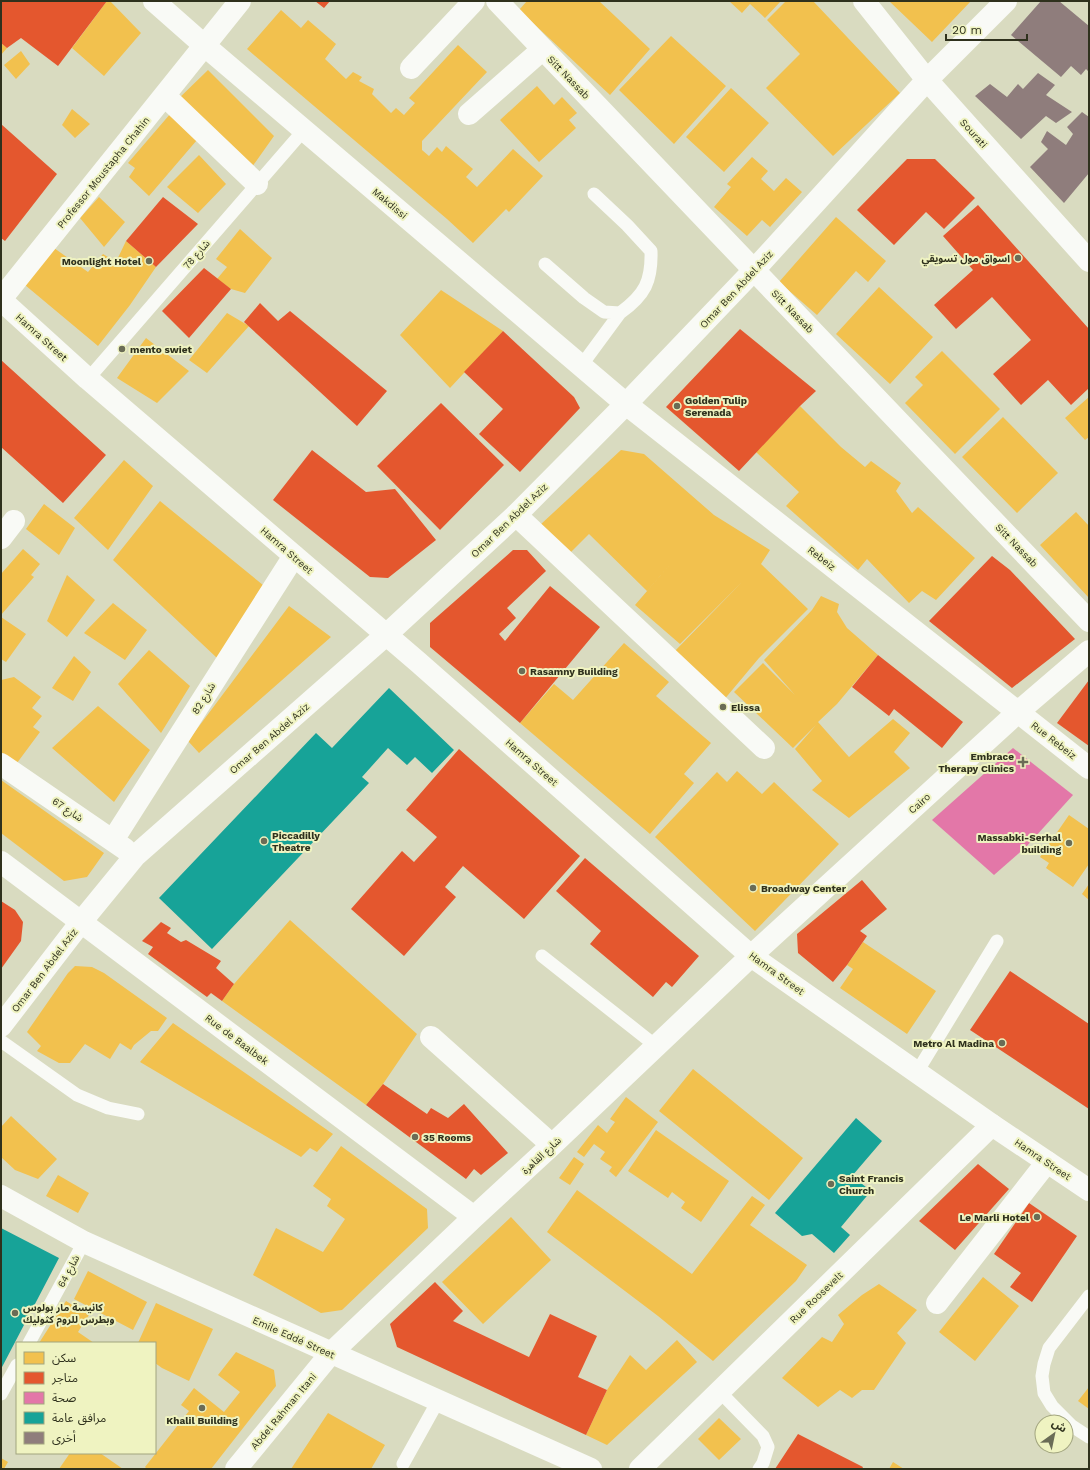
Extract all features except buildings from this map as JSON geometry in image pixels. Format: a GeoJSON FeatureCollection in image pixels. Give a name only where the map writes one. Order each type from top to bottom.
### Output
{"type":"FeatureCollection","features":[{"type":"Feature","properties":{"kind":"street","name":"Makdissi"},"geometry":{"type":"LineString","coordinates":[[154,1],[626,404]]}},
{"type":"Feature","properties":{"kind":"street","name":"Professor Moustapha Chahin"},"geometry":{"type":"LineString","coordinates":[[1,299],[240,1]]}},
{"type":"Feature","properties":{"kind":"street"},"geometry":{"type":"LineString","coordinates":[[411,68],[474,1]]}},
{"type":"Feature","properties":{"kind":"street","name":"Sitt Nassab"},"geometry":{"type":"LineString","coordinates":[[497,1],[1089,621]]}},
{"type":"Feature","properties":{"kind":"street","name":"Sourati"},"geometry":{"type":"LineString","coordinates":[[864,1],[927,80],[1089,261]]}},
{"type":"Feature","properties":{"kind":"street","name":"Omar Ben Abdel Aziz"},"geometry":{"type":"LineString","coordinates":[[1,1026],[80,922],[135,856],[386,635],[516,515],[626,404],[754,270],[927,80],[1006,1]]}},
{"type":"Feature","properties":{"kind":"street"},"geometry":{"type":"LineString","coordinates":[[469,114],[543,49]]}},
{"type":"Feature","properties":{"kind":"street"},"geometry":{"type":"LineString","coordinates":[[165,96],[257,184]]}},
{"type":"Feature","properties":{"kind":"street","name":"Hamra Street"},"geometry":{"type":"LineString","coordinates":[[1,299],[88,379],[386,635],[751,956],[992,1125],[1089,1190]]}},
{"type":"Feature","properties":{"kind":"street","name":"Rebeiz"},"geometry":{"type":"LineString","coordinates":[[626,404],[1018,712]]}},
{"type":"Feature","properties":{"kind":"street"},"geometry":{"type":"LineString","coordinates":[[516,515],[764,748]]}},
{"type":"Feature","properties":{"kind":"street"},"geometry":{"type":"LineString","coordinates":[[1,538],[14,521]]}},
{"type":"Feature","properties":{"kind":"street","name":"شارع 82"},"geometry":{"type":"LineString","coordinates":[[113,840],[294,556]]}},
{"type":"Feature","properties":{"kind":"street","name":"Cairo"},"geometry":{"type":"LineString","coordinates":[[751,956],[1018,712],[1089,651]]}},
{"type":"Feature","properties":{"kind":"street","name":"Rue Rebeiz"},"geometry":{"type":"LineString","coordinates":[[1018,712],[1089,768]]}},
{"type":"Feature","properties":{"kind":"street","name":"شارع 67"},"geometry":{"type":"LineString","coordinates":[[1,764],[135,856]]}},
{"type":"Feature","properties":{"kind":"street","name":"Rue de Baalbek"},"geometry":{"type":"LineString","coordinates":[[1,862],[474,1217]]}},
{"type":"Feature","properties":{"kind":"street","name":"شارع القاهرة"},"geometry":{"type":"LineString","coordinates":[[331,1353],[751,956]]}},
{"type":"Feature","properties":{"kind":"street"},"geometry":{"type":"LineString","coordinates":[[431,1037],[552,1145]]}},
{"type":"Feature","properties":{"kind":"street","name":"Rue Roosevelt"},"geometry":{"type":"LineString","coordinates":[[640,1469],[992,1125]]}},
{"type":"Feature","properties":{"kind":"street"},"geometry":{"type":"LineString","coordinates":[[936,1303],[1047,1162]]}},
{"type":"Feature","properties":{"kind":"street","name":"Emile Eddé Street"},"geometry":{"type":"LineString","coordinates":[[1,1196],[84,1242],[592,1469]]}},
{"type":"Feature","properties":{"kind":"street","name":"Abdel Rahman Itani"},"geometry":{"type":"LineString","coordinates":[[236,1469],[331,1353]]}},
{"type":"Feature","properties":{"kind":"lane","name":"شارع 78"},"geometry":{"type":"LineString","coordinates":[[88,379],[304,130]]}},
{"type":"Feature","properties":{"kind":"lane"},"geometry":{"type":"LineString","coordinates":[[581,366],[620,313],[632,304],[647,285],[652,267],[651,251],[627,224],[594,194]]}},
{"type":"Feature","properties":{"kind":"lane"},"geometry":{"type":"LineString","coordinates":[[545,264],[589,302],[604,312],[620,313]]}},
{"type":"Feature","properties":{"kind":"lane"},"geometry":{"type":"LineString","coordinates":[[917,1072],[997,941]]}},
{"type":"Feature","properties":{"kind":"lane"},"geometry":{"type":"LineString","coordinates":[[542,956],[656,1046]]}},
{"type":"Feature","properties":{"kind":"lane"},"geometry":{"type":"LineString","coordinates":[[1,1041],[77,1095],[108,1108],[138,1114]]}},
{"type":"Feature","properties":{"kind":"lane","name":"شارع 64"},"geometry":{"type":"LineString","coordinates":[[30,1342],[84,1242]]}},
{"type":"Feature","properties":{"kind":"lane"},"geometry":{"type":"LineString","coordinates":[[1089,1296],[1049,1348],[1042,1376],[1044,1393],[1052,1406],[1072,1426],[1089,1437]]}},
{"type":"Feature","properties":{"kind":"lane"},"geometry":{"type":"LineString","coordinates":[[1,1394],[16,1367]]}},
{"type":"Feature","properties":{"kind":"lane"},"geometry":{"type":"LineString","coordinates":[[719,1391],[763,1436],[768,1447],[763,1463],[759,1469]]}},
{"type":"Feature","properties":{"kind":"lane"},"geometry":{"type":"LineString","coordinates":[[403,1464],[438,1401]]}},
{"type":"Feature","properties":{"kind":"place","name":"اسواق مول تسويقي"},"geometry":{"type":"Point","coordinates":[1018,258]}},
{"type":"Feature","properties":{"kind":"place","name":"Moonlight Hotel"},"geometry":{"type":"Point","coordinates":[149,261]}},
{"type":"Feature","properties":{"kind":"place","name":"mento swiet"},"geometry":{"type":"Point","coordinates":[122,349]}},
{"type":"Feature","properties":{"kind":"place","name":"Golden Tulip Serenada"},"geometry":{"type":"Point","coordinates":[677,406]}},
{"type":"Feature","properties":{"kind":"place","name":"Rasamny Building"},"geometry":{"type":"Point","coordinates":[522,671]}},
{"type":"Feature","properties":{"kind":"place","name":"Elissa"},"geometry":{"type":"Point","coordinates":[723,707]}},
{"type":"Feature","properties":{"kind":"place","name":"Embrace Therapy Clinics"},"geometry":{"type":"Point","coordinates":[1023,762]}},
{"type":"Feature","properties":{"kind":"place","name":"Piccadilly Theatre"},"geometry":{"type":"Point","coordinates":[264,841]}},
{"type":"Feature","properties":{"kind":"place","name":"Massabki-Serhal building"},"geometry":{"type":"Point","coordinates":[1069,843]}},
{"type":"Feature","properties":{"kind":"place","name":"Broadway Center"},"geometry":{"type":"Point","coordinates":[753,888]}},
{"type":"Feature","properties":{"kind":"place","name":"Metro Al Madina"},"geometry":{"type":"Point","coordinates":[1002,1043]}},
{"type":"Feature","properties":{"kind":"place","name":"35 Rooms"},"geometry":{"type":"Point","coordinates":[415,1137]}},
{"type":"Feature","properties":{"kind":"place","name":"Saint Francis Church"},"geometry":{"type":"Point","coordinates":[831,1184]}},
{"type":"Feature","properties":{"kind":"place","name":"Le Marli Hotel"},"geometry":{"type":"Point","coordinates":[1037,1217]}},
{"type":"Feature","properties":{"kind":"place","name":"كانيسة مار بولوس وبطرس للروم كثوليك"},"geometry":{"type":"Point","coordinates":[15,1313]}},
{"type":"Feature","properties":{"kind":"place","name":"Khalil Building"},"geometry":{"type":"Point","coordinates":[202,1408]}}]}
